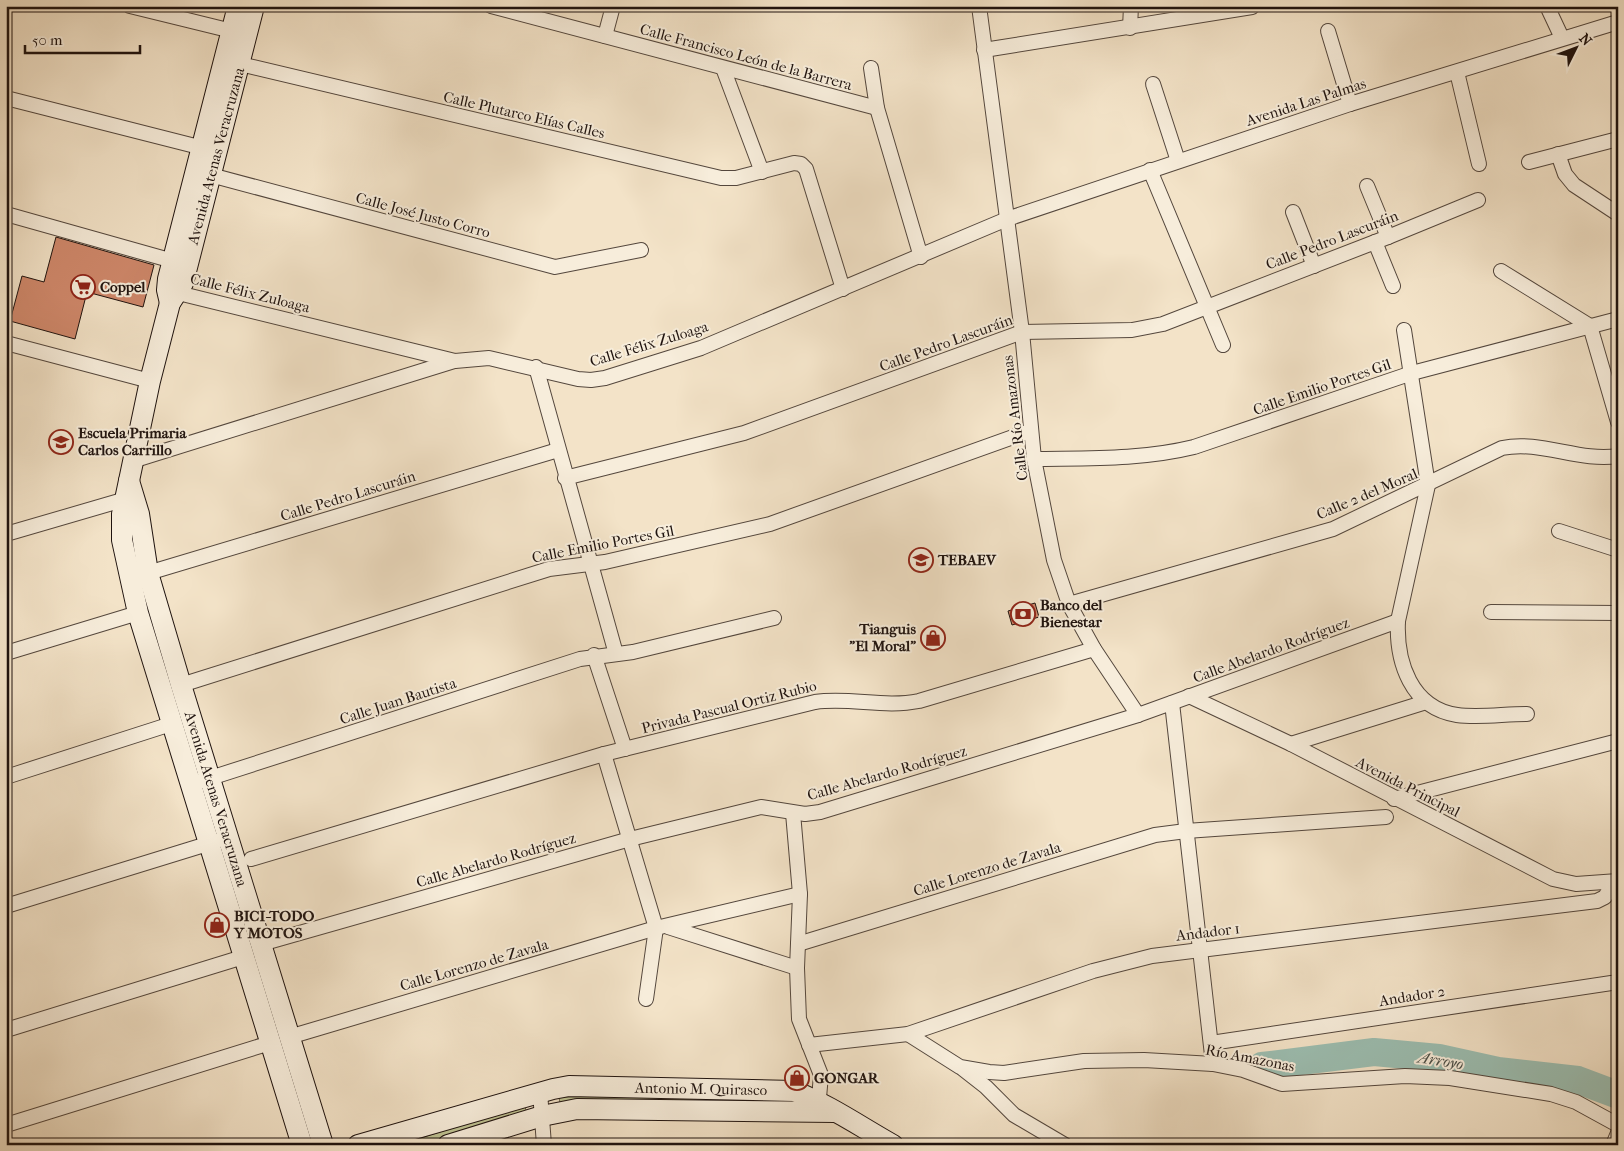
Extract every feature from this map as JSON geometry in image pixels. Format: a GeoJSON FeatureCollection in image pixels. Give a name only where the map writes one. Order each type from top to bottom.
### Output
{"type":"FeatureCollection","features":[{"type":"Feature","properties":{"kind":"main road","name":"Avenida Atenas Veracruzana"},"geometry":{"type":"LineString","coordinates":[[200,781],[172,724],[138,613],[122,540],[122,514],[130,484],[150,381],[205,173],[204,148],[238,6]]}},
{"type":"Feature","properties":{"kind":"main road","name":"Avenida Atenas Veracruzana"},"geometry":{"type":"LineString","coordinates":[[172,295],[173,261],[205,173],[240,64],[254,6]]}},
{"type":"Feature","properties":{"kind":"main road","name":"Avenida Atenas Veracruzana"},"geometry":{"type":"LineString","coordinates":[[130,484],[139,514],[148,573],[180,685],[200,781],[218,840],[243,957],[302,1145]]}},
{"type":"Feature","properties":{"kind":"main road","name":"Avenida Atenas Veracruzana"},"geometry":{"type":"LineString","coordinates":[[218,840],[260,944],[323,1145]]}},
{"type":"Feature","properties":{"kind":"main road","name":"Antonio M. Quirasco"},"geometry":{"type":"LineString","coordinates":[[358,1145],[540,1092],[569,1086],[794,1091],[824,1108]]}},
{"type":"Feature","properties":{"kind":"main road","name":"Antonio M. Quirasco"},"geometry":{"type":"LineString","coordinates":[[448,1145],[542,1116],[577,1110],[824,1108]]}},
{"type":"Feature","properties":{"kind":"main road"},"geometry":{"type":"LineString","coordinates":[[824,1108],[893,1145]]}},
{"type":"Feature","properties":{"kind":"street"},"geometry":{"type":"LineString","coordinates":[[130,6],[232,31]]}},
{"type":"Feature","properties":{"kind":"street","name":"Calle Francisco León de la Barrera"},"geometry":{"type":"LineString","coordinates":[[491,6],[877,108]]}},
{"type":"Feature","properties":{"kind":"street"},"geometry":{"type":"LineString","coordinates":[[606,36],[613,6]]}},
{"type":"Feature","properties":{"kind":"street"},"geometry":{"type":"LineString","coordinates":[[966,6],[974,6]]}},
{"type":"Feature","properties":{"kind":"street","name":"Calle Río Amazonas"},"geometry":{"type":"LineString","coordinates":[[979,6],[1022,332],[1030,431],[1054,560],[1069,604],[1094,649],[1138,715]]}},
{"type":"Feature","properties":{"kind":"street"},"geometry":{"type":"LineString","coordinates":[[1130,28],[1131,6]]}},
{"type":"Feature","properties":{"kind":"street"},"geometry":{"type":"LineString","coordinates":[[1547,6],[1562,38]]}},
{"type":"Feature","properties":{"kind":"street"},"geometry":{"type":"LineString","coordinates":[[984,50],[1252,7]]}},
{"type":"Feature","properties":{"kind":"street","name":"Avenida Las Palmas"},"geometry":{"type":"LineString","coordinates":[[1007,219],[1350,104],[1618,22]]}},
{"type":"Feature","properties":{"kind":"street"},"geometry":{"type":"LineString","coordinates":[[1328,30],[1350,104]]}},
{"type":"Feature","properties":{"kind":"street","name":"Calle Plutarco Elías Calles"},"geometry":{"type":"LineString","coordinates":[[240,64],[721,178],[736,178],[794,163],[800,164],[806,169],[843,289]]}},
{"type":"Feature","properties":{"kind":"street"},"geometry":{"type":"LineString","coordinates":[[723,68],[762,172]]}},
{"type":"Feature","properties":{"kind":"street"},"geometry":{"type":"LineString","coordinates":[[871,68],[877,108],[922,257]]}},
{"type":"Feature","properties":{"kind":"street"},"geometry":{"type":"LineString","coordinates":[[1457,72],[1478,164]]}},
{"type":"Feature","properties":{"kind":"street"},"geometry":{"type":"LineString","coordinates":[[1153,84],[1178,161]]}},
{"type":"Feature","properties":{"kind":"street"},"geometry":{"type":"LineString","coordinates":[[6,98],[204,148]]}},
{"type":"Feature","properties":{"kind":"street"},"geometry":{"type":"LineString","coordinates":[[1528,162],[1618,139]]}},
{"type":"Feature","properties":{"kind":"street"},"geometry":{"type":"LineString","coordinates":[[1558,154],[1565,174],[1574,186],[1618,214]]}},
{"type":"Feature","properties":{"kind":"street"},"geometry":{"type":"LineString","coordinates":[[1150,170],[1223,345]]}},
{"type":"Feature","properties":{"kind":"street","name":"Calle José Justo Corro"},"geometry":{"type":"LineString","coordinates":[[205,173],[555,267],[641,250]]}},
{"type":"Feature","properties":{"kind":"street"},"geometry":{"type":"LineString","coordinates":[[1367,186],[1394,286]]}},
{"type":"Feature","properties":{"kind":"street","name":"Calle Pedro Lascuráin"},"geometry":{"type":"LineString","coordinates":[[565,478],[744,433],[1022,332],[1147,328],[1382,240],[1478,200]]}},
{"type":"Feature","properties":{"kind":"street"},"geometry":{"type":"LineString","coordinates":[[1293,212],[1314,266]]}},
{"type":"Feature","properties":{"kind":"street"},"geometry":{"type":"LineString","coordinates":[[6,214],[173,261]]}},
{"type":"Feature","properties":{"kind":"street","name":"Calle Félix Zuloaga"},"geometry":{"type":"LineString","coordinates":[[172,295],[455,361],[489,358],[591,380],[605,378],[701,348],[922,257],[1007,219]]}},
{"type":"Feature","properties":{"kind":"street"},"geometry":{"type":"LineString","coordinates":[[1501,271],[1590,326],[1618,422]]}},
{"type":"Feature","properties":{"kind":"street","name":"Calle Emilio Portes Gil"},"geometry":{"type":"LineString","coordinates":[[1034,459],[1136,458],[1194,447],[1412,374],[1618,319]]}},
{"type":"Feature","properties":{"kind":"street"},"geometry":{"type":"LineString","coordinates":[[1404,330],[1428,485],[1398,621],[1397,642],[1401,663],[1409,682],[1426,702],[1441,710],[1458,715],[1527,714]]}},
{"type":"Feature","properties":{"kind":"street"},"geometry":{"type":"LineString","coordinates":[[6,344],[150,381]]}},
{"type":"Feature","properties":{"kind":"street"},"geometry":{"type":"LineString","coordinates":[[6,534],[130,484],[455,361]]}},
{"type":"Feature","properties":{"kind":"street"},"geometry":{"type":"LineString","coordinates":[[536,367],[565,478],[616,654]]}},
{"type":"Feature","properties":{"kind":"street","name":"Calle Emilio Portes Gil"},"geometry":{"type":"LineString","coordinates":[[180,685],[549,569],[605,562],[770,524],[1030,431]]}},
{"type":"Feature","properties":{"kind":"street","name":"Calle 2 del Moral"},"geometry":{"type":"LineString","coordinates":[[1069,604],[1333,529],[1502,448],[1527,446],[1594,457],[1618,456]]}},
{"type":"Feature","properties":{"kind":"street","name":"Calle Pedro Lascuráin"},"geometry":{"type":"LineString","coordinates":[[148,573],[558,450]]}},
{"type":"Feature","properties":{"kind":"street"},"geometry":{"type":"LineString","coordinates":[[1559,532],[1618,550]]}},
{"type":"Feature","properties":{"kind":"street"},"geometry":{"type":"LineString","coordinates":[[1491,612],[1618,613]]}},
{"type":"Feature","properties":{"kind":"street"},"geometry":{"type":"LineString","coordinates":[[6,653],[138,613]]}},
{"type":"Feature","properties":{"kind":"street","name":"Calle Juan Bautista"},"geometry":{"type":"LineString","coordinates":[[200,781],[594,655],[633,652],[774,618]]}},
{"type":"Feature","properties":{"kind":"street","name":"Calle Abelardo Rodríguez"},"geometry":{"type":"LineString","coordinates":[[260,944],[630,839],[762,807],[805,814],[820,812],[1138,715],[1398,621]]}},
{"type":"Feature","properties":{"kind":"street","name":"Privada Pascual Ortiz Rubio"},"geometry":{"type":"LineString","coordinates":[[251,859],[604,754],[815,702],[844,700],[899,705],[919,701],[1094,649]]}},
{"type":"Feature","properties":{"kind":"street"},"geometry":{"type":"LineString","coordinates":[[594,655],[625,749]]}},
{"type":"Feature","properties":{"kind":"street","name":"Avenida Principal"},"geometry":{"type":"LineString","coordinates":[[1189,696],[1291,744],[1394,799],[1553,879],[1576,884],[1616,882]]}},
{"type":"Feature","properties":{"kind":"street"},"geometry":{"type":"LineString","coordinates":[[1172,702],[1212,1064]]}},
{"type":"Feature","properties":{"kind":"street"},"geometry":{"type":"LineString","coordinates":[[1291,744],[1426,702]]}},
{"type":"Feature","properties":{"kind":"street"},"geometry":{"type":"LineString","coordinates":[[6,777],[172,724]]}},
{"type":"Feature","properties":{"kind":"street"},"geometry":{"type":"LineString","coordinates":[[1394,799],[1618,742]]}},
{"type":"Feature","properties":{"kind":"street"},"geometry":{"type":"LineString","coordinates":[[604,754],[630,839],[661,927],[646,999]]}},
{"type":"Feature","properties":{"kind":"street"},"geometry":{"type":"LineString","coordinates":[[793,812],[800,894],[797,968],[799,1018],[821,1075],[824,1108]]}},
{"type":"Feature","properties":{"kind":"street","name":"Calle Lorenzo de Zavala"},"geometry":{"type":"LineString","coordinates":[[798,944],[1155,836],[1186,831],[1386,817]]}},
{"type":"Feature","properties":{"kind":"street"},"geometry":{"type":"LineString","coordinates":[[6,906],[218,840]]}},
{"type":"Feature","properties":{"kind":"street","name":"Andador 1"},"geometry":{"type":"LineString","coordinates":[[809,1045],[908,1034],[1101,969],[1152,956],[1597,901],[1605,897],[1616,882]]}},
{"type":"Feature","properties":{"kind":"street","name":"Calle Lorenzo de Zavala"},"geometry":{"type":"LineString","coordinates":[[289,1037],[661,927],[800,894]]}},
{"type":"Feature","properties":{"kind":"street"},"geometry":{"type":"LineString","coordinates":[[661,927],[797,968]]}},
{"type":"Feature","properties":{"kind":"street"},"geometry":{"type":"LineString","coordinates":[[6,1030],[243,957]]}},
{"type":"Feature","properties":{"kind":"street","name":"Andador 2"},"geometry":{"type":"LineString","coordinates":[[1210,1043],[1618,982]]}},
{"type":"Feature","properties":{"kind":"street","name":"Río Amazonas"},"geometry":{"type":"LineString","coordinates":[[908,1034],[960,1067],[1004,1073],[1084,1061],[1144,1060],[1212,1064],[1243,1070],[1282,1084],[1405,1076],[1450,1078],[1551,1094],[1576,1102],[1618,1125]]}},
{"type":"Feature","properties":{"kind":"street"},"geometry":{"type":"LineString","coordinates":[[6,1125],[270,1043]]}},
{"type":"Feature","properties":{"kind":"street"},"geometry":{"type":"LineString","coordinates":[[960,1067],[986,1087],[1014,1115],[1065,1145]]}},
{"type":"Feature","properties":{"kind":"street"},"geometry":{"type":"LineString","coordinates":[[540,1092],[544,1145]]}},
{"type":"Feature","properties":{"kind":"street"},"geometry":{"type":"LineString","coordinates":[[1613,1145],[1618,1133]]}},
{"type":"Feature","properties":{"kind":"green space"},"geometry":{"type":"Polygon","coordinates":[[[799,1096],[800,1103],[560,1103],[559,1097],[799,1096]]]}},
{"type":"Feature","properties":{"kind":"green space"},"geometry":{"type":"Polygon","coordinates":[[[524,1105],[527,1112],[425,1145],[399,1145],[524,1105]]]}},
{"type":"Feature","properties":{"kind":"building","name":"Coppel"},"geometry":{"type":"Polygon","coordinates":[[[56,237],[154,265],[143,307],[87,292],[75,339],[10,321],[22,276],[44,282],[56,237]]]}},
{"type":"Feature","properties":{"kind":"building","name":"Banco del Bienestar"},"geometry":{"type":"Polygon","coordinates":[[[1035,603],[1039,617],[1012,625],[1008,611],[1035,603]]]}},
{"type":"Feature","properties":{"kind":"waterway","name":"Arroyo"},"geometry":{"type":"LineString","coordinates":[[1262,1066],[1374,1052],[1439,1058],[1498,1071],[1578,1080],[1618,1095]]}},
{"type":"Feature","properties":{"kind":"place","name":"Coppel"},"geometry":{"type":"Point","coordinates":[83,287]}},
{"type":"Feature","properties":{"kind":"place","name":"Escuela Primaria Carlos Carrillo"},"geometry":{"type":"Point","coordinates":[61,442]}},
{"type":"Feature","properties":{"kind":"place","name":"TEBAEV"},"geometry":{"type":"Point","coordinates":[921,560]}},
{"type":"Feature","properties":{"kind":"place","name":"Banco del Bienestar"},"geometry":{"type":"Point","coordinates":[1023,614]}},
{"type":"Feature","properties":{"kind":"place","name":"Tianguis \"El Moral\""},"geometry":{"type":"Point","coordinates":[933,638]}},
{"type":"Feature","properties":{"kind":"place","name":"BICI-TODO Y MOTOS"},"geometry":{"type":"Point","coordinates":[217,925]}},
{"type":"Feature","properties":{"kind":"place","name":"GONGAR"},"geometry":{"type":"Point","coordinates":[797,1078]}}]}
